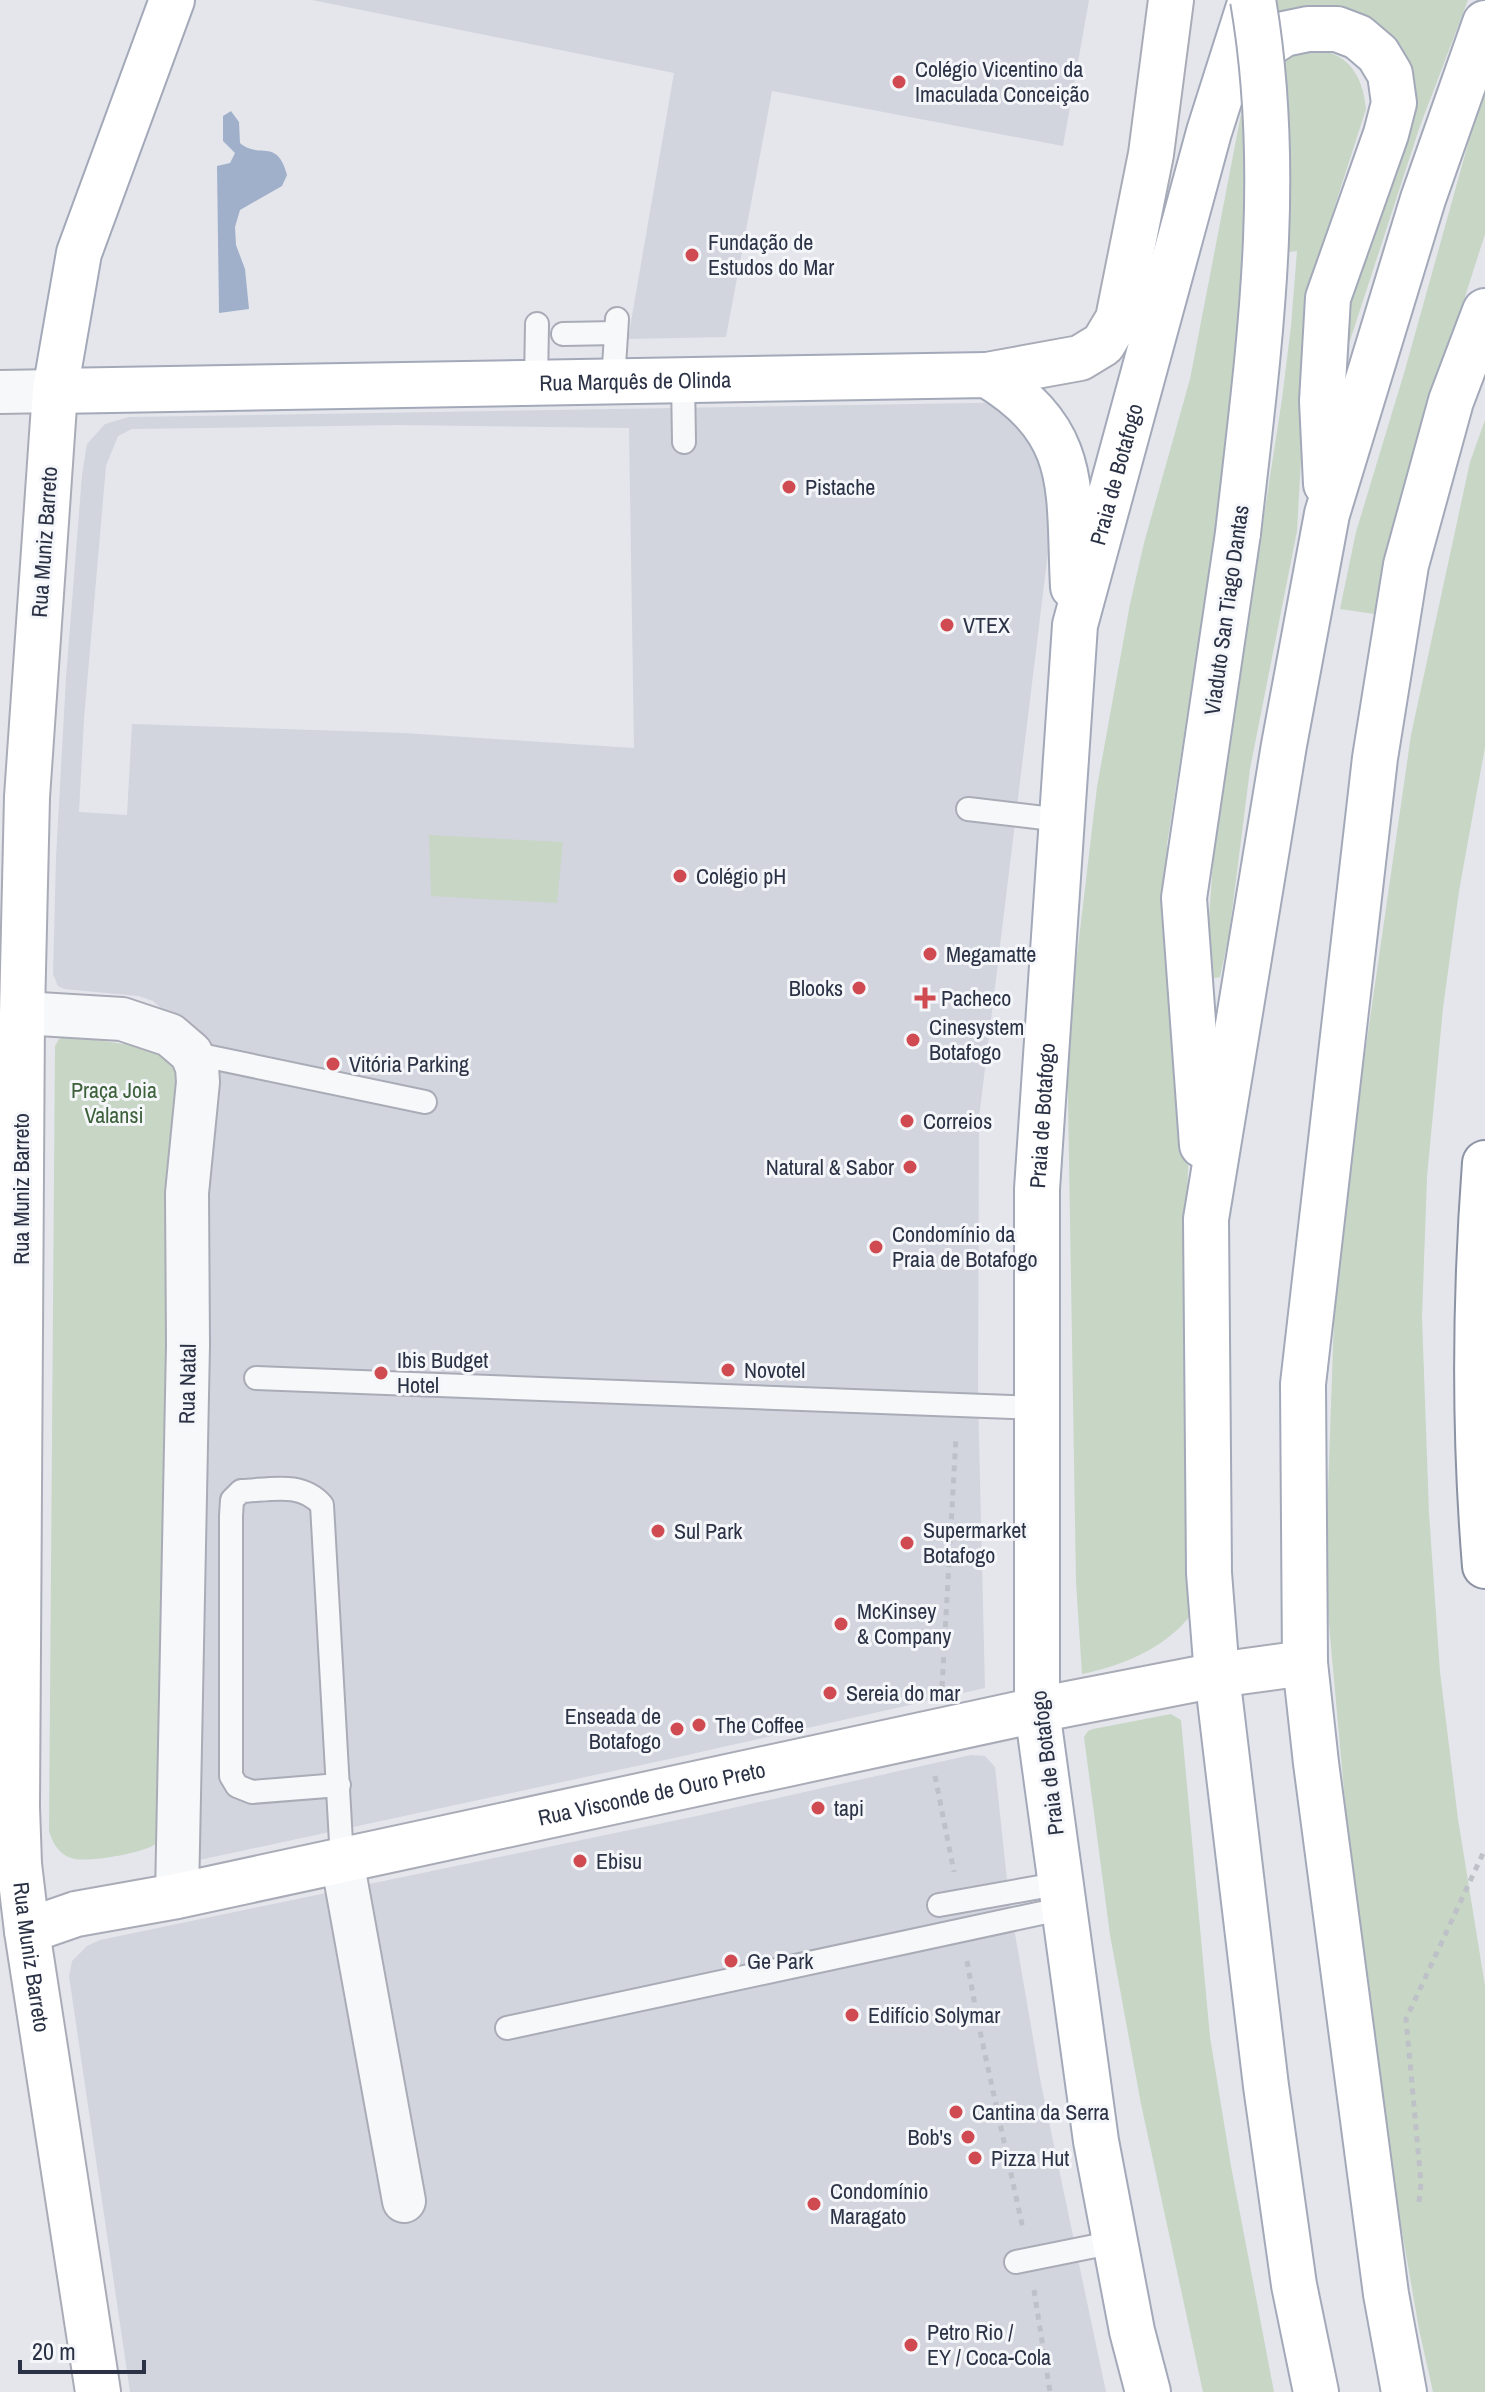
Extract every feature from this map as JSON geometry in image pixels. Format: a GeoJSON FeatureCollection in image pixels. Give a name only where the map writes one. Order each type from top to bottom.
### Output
{"type":"FeatureCollection","features":[{"type":"Feature","properties":{"kind":"main road","name":"Rua Muniz Barreto"},"geometry":{"type":"LineString","coordinates":[[98,2392],[14,1933],[19,1864],[22,1013],[12,967],[55,391],[79,253],[172,0]]}},
{"type":"Feature","properties":{"kind":"main road"},"geometry":{"type":"LineString","coordinates":[[987,375],[1080,358],[1103,344],[1118,319],[1151,154],[1171,0]]}},
{"type":"Feature","properties":{"kind":"main road","name":"Praia de Botafogo"},"geometry":{"type":"LineString","coordinates":[[1148,2392],[1132,2331],[1096,2141],[1037,1710],[1037,1189],[1075,625],[1209,132],[1252,0]]}},
{"type":"Feature","properties":{"kind":"main road","name":"Viaduto San Tiago Dantas"},"geometry":{"type":"LineString","coordinates":[[1206,1219],[1184,898],[1238,533],[1263,306],[1269,187],[1263,58],[1252,0]]}},
{"type":"Feature","properties":{"kind":"main road"},"geometry":{"type":"LineString","coordinates":[[1316,2392],[1294,2285],[1270,2116],[1217,1675],[1209,1573],[1206,1219],[1284,745],[1327,514],[1423,199],[1485,23]]}},
{"type":"Feature","properties":{"kind":"main road"},"geometry":{"type":"LineString","coordinates":[[1209,132],[1245,70],[1261,49],[1284,34],[1308,29],[1337,29],[1348,33],[1358,37],[1378,54],[1390,74],[1394,103],[1386,134],[1328,298],[1322,401],[1327,514]]}},
{"type":"Feature","properties":{"kind":"main road"},"geometry":{"type":"LineString","coordinates":[[1404,2392],[1386,2294],[1305,1663],[1303,1384],[1375,758],[1406,565],[1451,401],[1485,311]]}},
{"type":"Feature","properties":{"kind":"main road","name":"Rua Marquês de Olinda"},"geometry":{"type":"LineString","coordinates":[[55,391],[987,375]]}},
{"type":"Feature","properties":{"kind":"main road"},"geometry":{"type":"LineString","coordinates":[[987,375],[1035,411],[1062,455],[1070,499],[1075,625]]}},
{"type":"Feature","properties":{"kind":"main road"},"geometry":{"type":"LineString","coordinates":[[1485,1163],[1479,1251],[1477,1469],[1485,1566]]}},
{"type":"Feature","properties":{"kind":"main road","name":"Rua Visconde de Ouro Preto"},"geometry":{"type":"LineString","coordinates":[[14,1933],[76,1914],[177,1896],[1037,1710],[1217,1675],[1305,1663]]}},
{"type":"Feature","properties":{"kind":"street","name":"Rua Marquês de Olinda"},"geometry":{"type":"LineString","coordinates":[[0,392],[55,391]]}},
{"type":"Feature","properties":{"kind":"street"},"geometry":{"type":"LineString","coordinates":[[22,1013],[122,1019],[170,1035],[191,1053]]}},
{"type":"Feature","properties":{"kind":"street","name":"Rua Natal"},"geometry":{"type":"LineString","coordinates":[[177,1896],[188,1345],[187,1193],[198,1082],[197,1067],[191,1053]]}},
{"type":"Feature","properties":{"kind":"street"},"geometry":{"type":"LineString","coordinates":[[342,1860],[404,2201]]}},
{"type":"Feature","properties":{"kind":"lane"},"geometry":{"type":"LineString","coordinates":[[536,383],[537,324]]}},
{"type":"Feature","properties":{"kind":"lane"},"geometry":{"type":"LineString","coordinates":[[563,334],[617,326],[613,382]]}},
{"type":"Feature","properties":{"kind":"lane"},"geometry":{"type":"LineString","coordinates":[[683,380],[684,442]]}},
{"type":"Feature","properties":{"kind":"lane"},"geometry":{"type":"LineString","coordinates":[[968,809],[1061,820]]}},
{"type":"Feature","properties":{"kind":"lane"},"geometry":{"type":"LineString","coordinates":[[191,1053],[425,1102]]}},
{"type":"Feature","properties":{"kind":"lane"},"geometry":{"type":"LineString","coordinates":[[256,1378],[1039,1408]]}},
{"type":"Feature","properties":{"kind":"lane"},"geometry":{"type":"LineString","coordinates":[[339,1785],[252,1792],[237,1786],[231,1776],[231,1516],[232,1500],[241,1491],[300,1489],[311,1493],[322,1505],[339,1785],[342,1860]]}},
{"type":"Feature","properties":{"kind":"lane"},"geometry":{"type":"LineString","coordinates":[[950,1903],[1063,1896]]}},
{"type":"Feature","properties":{"kind":"lane"},"geometry":{"type":"LineString","coordinates":[[507,2028],[962,1930],[1063,1896]]}},
{"type":"Feature","properties":{"kind":"lane"},"geometry":{"type":"LineString","coordinates":[[1023,2261],[1115,2242]]}},
{"type":"Feature","properties":{"kind":"path"},"geometry":{"type":"LineString","coordinates":[[942,1694],[956,1435],[951,1404]]}},
{"type":"Feature","properties":{"kind":"path"},"geometry":{"type":"LineString","coordinates":[[933,1763],[950,1903]]}},
{"type":"Feature","properties":{"kind":"path"},"geometry":{"type":"LineString","coordinates":[[1418,2212],[1421,2183],[1406,2019],[1485,1849]]}},
{"type":"Feature","properties":{"kind":"path"},"geometry":{"type":"LineString","coordinates":[[962,1930],[1050,2392]]}},
{"type":"Feature","properties":{"kind":"shaded area","name":"Colégio Vicentino da Imaculada Conceição"},"geometry":{"type":"Polygon","coordinates":[[[312,0],[1089,0],[1063,146],[772,91],[726,337],[628,339],[674,73],[312,0]]]}},
{"type":"Feature","properties":{"kind":"shaded area"},"geometry":{"type":"Polygon","coordinates":[[[1034,402],[1054,503],[979,1118],[978,1398],[985,1688],[674,1758],[199,1860],[195,1858],[199,1288],[172,1018],[153,1001],[138,996],[64,989],[58,986],[53,974],[66,678],[82,475],[87,444],[105,424],[129,417],[1034,402]],[[399,425],[132,429],[118,436],[106,466],[79,812],[127,815],[132,724],[404,733],[634,748],[629,428],[399,425]]]}},
{"type":"Feature","properties":{"kind":"shaded area"},"geometry":{"type":"Polygon","coordinates":[[[971,1755],[985,1756],[995,1767],[1009,1899],[1041,2084],[1106,2392],[130,2392],[69,1976],[72,1961],[87,1946],[100,1940],[692,1817],[971,1755]]]}},
{"type":"Feature","properties":{"kind":"green space"},"geometry":{"type":"Polygon","coordinates":[[[1269,0],[1468,0],[1420,126],[1344,359],[1346,309],[1405,112],[1343,9],[1309,5],[1281,12],[1269,0]]]}},
{"type":"Feature","properties":{"kind":"green space"},"geometry":{"type":"Polygon","coordinates":[[[1311,50],[1334,54],[1351,67],[1361,85],[1366,109],[1311,280],[1297,531],[1250,769],[1229,935],[1220,977],[1209,974],[1207,947],[1215,833],[1282,399],[1297,251],[1252,256],[1237,396],[1167,844],[1167,887],[1190,1117],[1183,1310],[1198,1604],[1176,1631],[1148,1651],[1082,1674],[1076,1582],[1067,1040],[1097,787],[1130,604],[1190,379],[1242,109],[1254,88],[1270,71],[1288,59],[1311,50]]]}},
{"type":"Feature","properties":{"kind":"green space"},"geometry":{"type":"Polygon","coordinates":[[[1485,83],[1485,234],[1420,438],[1375,614],[1340,609],[1356,532],[1485,83]]]}},
{"type":"Feature","properties":{"kind":"green space"},"geometry":{"type":"Polygon","coordinates":[[[1485,420],[1485,747],[1459,891],[1443,1008],[1427,1177],[1422,1317],[1429,1513],[1440,1672],[1458,1819],[1485,1986],[1485,2392],[1433,2392],[1374,2071],[1359,1957],[1325,1580],[1334,1318],[1357,1109],[1411,735],[1470,462],[1485,420]]]}},
{"type":"Feature","properties":{"kind":"green space"},"geometry":{"type":"Polygon","coordinates":[[[429,835],[563,842],[557,903],[431,896],[429,835]]]}},
{"type":"Feature","properties":{"kind":"green space","name":"Praça Joia Valansi"},"geometry":{"type":"Polygon","coordinates":[[[67,1036],[152,1048],[164,1053],[177,1068],[167,1190],[166,1438],[157,1843],[130,1853],[82,1860],[61,1852],[49,1831],[55,1046],[59,1039],[67,1036]]]}},
{"type":"Feature","properties":{"kind":"green space"},"geometry":{"type":"Polygon","coordinates":[[[1171,1714],[1181,1720],[1210,2037],[1274,2392],[1203,2392],[1141,2104],[1110,1935],[1084,1737],[1093,1729],[1171,1714]]]}},
{"type":"Feature","properties":{"kind":"water"},"geometry":{"type":"Polygon","coordinates":[[[231,111],[239,122],[240,143],[247,148],[278,156],[287,175],[282,186],[240,210],[235,227],[236,245],[245,269],[249,309],[219,313],[217,166],[230,163],[235,153],[223,141],[223,116],[231,111]]]}},
{"type":"Feature","properties":{"kind":"place","name":"Colégio Vicentino da Imaculada Conceição"},"geometry":{"type":"Point","coordinates":[899,82]}},
{"type":"Feature","properties":{"kind":"place","name":"Fundação de Estudos do Mar"},"geometry":{"type":"Point","coordinates":[692,255]}},
{"type":"Feature","properties":{"kind":"place","name":"Pistache"},"geometry":{"type":"Point","coordinates":[789,487]}},
{"type":"Feature","properties":{"kind":"place","name":"VTEX"},"geometry":{"type":"Point","coordinates":[947,625]}},
{"type":"Feature","properties":{"kind":"place","name":"Colégio pH"},"geometry":{"type":"Point","coordinates":[680,876]}},
{"type":"Feature","properties":{"kind":"place","name":"Megamatte"},"geometry":{"type":"Point","coordinates":[930,954]}},
{"type":"Feature","properties":{"kind":"place","name":"Blooks"},"geometry":{"type":"Point","coordinates":[859,988]}},
{"type":"Feature","properties":{"kind":"place","name":"Pacheco"},"geometry":{"type":"Point","coordinates":[925,998]}},
{"type":"Feature","properties":{"kind":"place","name":"Cinesystem Botafogo"},"geometry":{"type":"Point","coordinates":[913,1040]}},
{"type":"Feature","properties":{"kind":"place","name":"Vitória Parking"},"geometry":{"type":"Point","coordinates":[333,1064]}},
{"type":"Feature","properties":{"kind":"place","name":"Correios"},"geometry":{"type":"Point","coordinates":[907,1121]}},
{"type":"Feature","properties":{"kind":"place","name":"Natural & Sabor"},"geometry":{"type":"Point","coordinates":[910,1167]}},
{"type":"Feature","properties":{"kind":"place","name":"Condomínio da Praia de Botafogo"},"geometry":{"type":"Point","coordinates":[876,1247]}},
{"type":"Feature","properties":{"kind":"place","name":"Novotel"},"geometry":{"type":"Point","coordinates":[728,1370]}},
{"type":"Feature","properties":{"kind":"place","name":"Ibis Budget Hotel"},"geometry":{"type":"Point","coordinates":[381,1373]}},
{"type":"Feature","properties":{"kind":"place","name":"Sul Park"},"geometry":{"type":"Point","coordinates":[658,1531]}},
{"type":"Feature","properties":{"kind":"place","name":"Supermarket Botafogo"},"geometry":{"type":"Point","coordinates":[907,1543]}},
{"type":"Feature","properties":{"kind":"place","name":"McKinsey & Company"},"geometry":{"type":"Point","coordinates":[841,1624]}},
{"type":"Feature","properties":{"kind":"place","name":"Sereia do mar"},"geometry":{"type":"Point","coordinates":[830,1693]}},
{"type":"Feature","properties":{"kind":"place","name":"The Coffee"},"geometry":{"type":"Point","coordinates":[699,1725]}},
{"type":"Feature","properties":{"kind":"place","name":"Enseada de Botafogo"},"geometry":{"type":"Point","coordinates":[677,1729]}},
{"type":"Feature","properties":{"kind":"place","name":"tapi"},"geometry":{"type":"Point","coordinates":[818,1808]}},
{"type":"Feature","properties":{"kind":"place","name":"Ebisu"},"geometry":{"type":"Point","coordinates":[580,1861]}},
{"type":"Feature","properties":{"kind":"place","name":"Ge Park"},"geometry":{"type":"Point","coordinates":[731,1961]}},
{"type":"Feature","properties":{"kind":"place","name":"Edifício Solymar"},"geometry":{"type":"Point","coordinates":[852,2015]}},
{"type":"Feature","properties":{"kind":"place","name":"Cantina da Serra"},"geometry":{"type":"Point","coordinates":[956,2112]}},
{"type":"Feature","properties":{"kind":"place","name":"Bob's"},"geometry":{"type":"Point","coordinates":[968,2137]}},
{"type":"Feature","properties":{"kind":"place","name":"Pizza Hut"},"geometry":{"type":"Point","coordinates":[975,2158]}},
{"type":"Feature","properties":{"kind":"place","name":"Condomínio Maragato"},"geometry":{"type":"Point","coordinates":[814,2204]}},
{"type":"Feature","properties":{"kind":"place","name":"Petro Rio / EY / Coca-Cola"},"geometry":{"type":"Point","coordinates":[911,2345]}}]}
